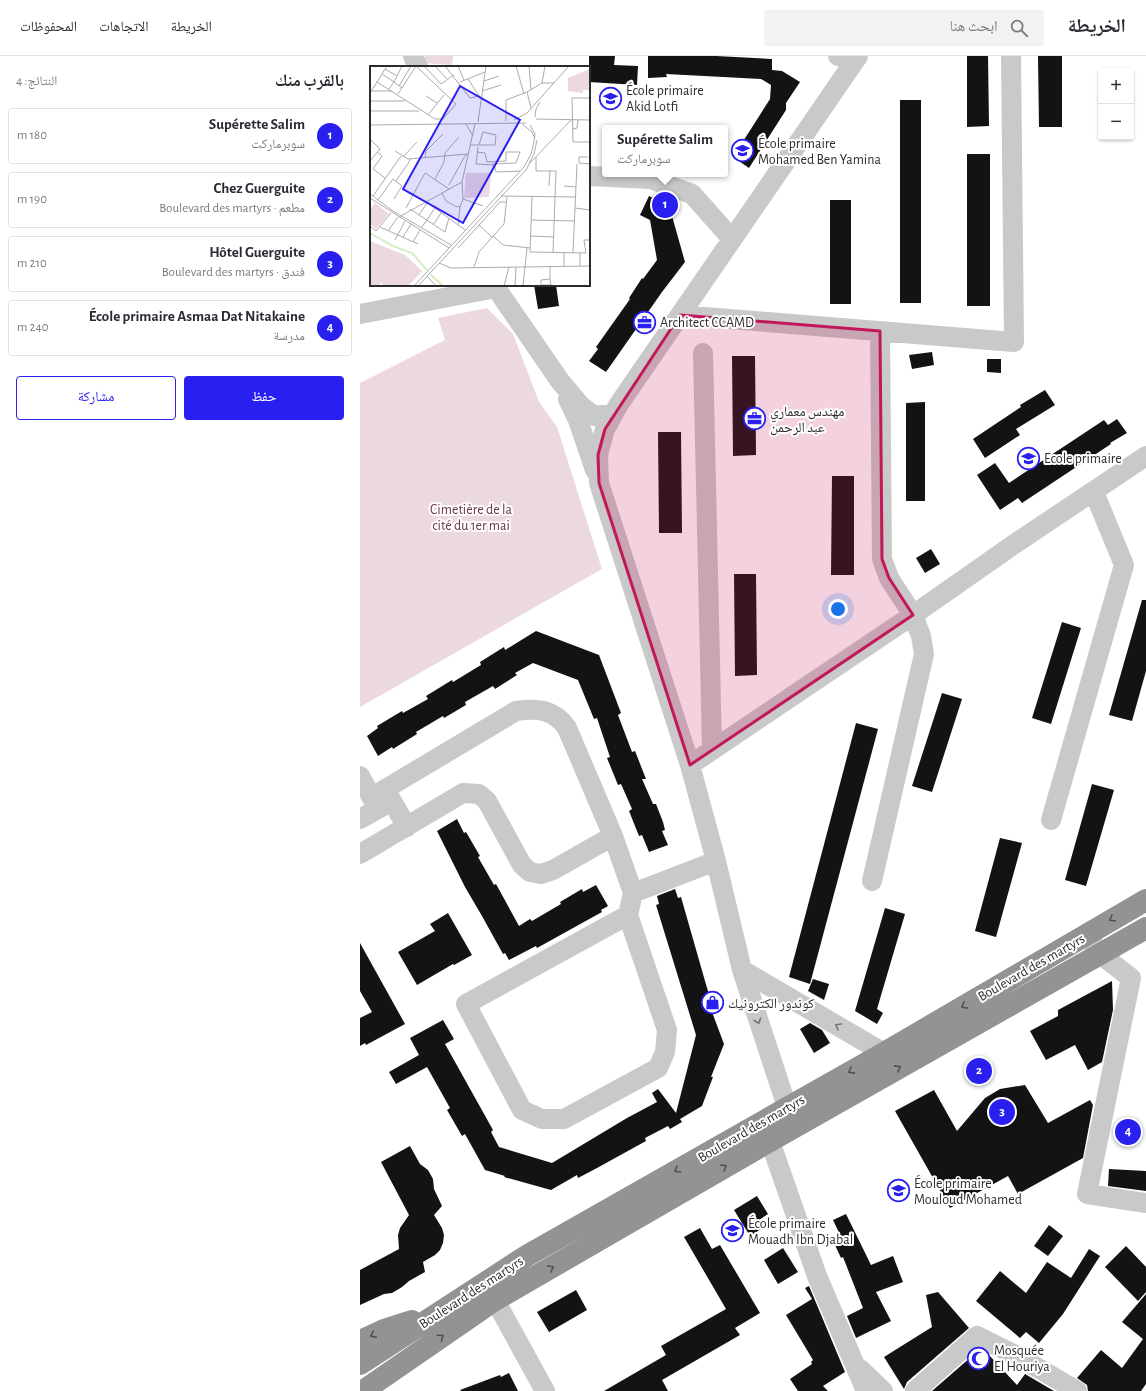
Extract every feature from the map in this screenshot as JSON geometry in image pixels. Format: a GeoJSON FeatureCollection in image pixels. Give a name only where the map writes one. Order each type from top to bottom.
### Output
{"type":"FeatureCollection","features":[{"type":"Feature","properties":{"kind":"highway","name":"Boulevard des martyrs"},"geometry":{"type":"LineString","coordinates":[[360,1364],[528,1255],[884,1053],[1146,900]]}},
{"type":"Feature","properties":{"kind":"highway","name":"Boulevard des martyrs"},"geometry":{"type":"LineString","coordinates":[[363,1391],[495,1300],[770,1140],[1146,928]]}},
{"type":"Feature","properties":{"kind":"highway"},"geometry":{"type":"LineString","coordinates":[[360,1341],[384,1330],[436,1314]]}},
{"type":"Feature","properties":{"kind":"highway"},"geometry":{"type":"LineString","coordinates":[[387,1391],[418,1354]]}},
{"type":"Feature","properties":{"kind":"street"},"geometry":{"type":"LineString","coordinates":[[413,56],[418,66]]}},
{"type":"Feature","properties":{"kind":"street"},"geometry":{"type":"LineString","coordinates":[[838,56],[858,57]]}},
{"type":"Feature","properties":{"kind":"street"},"geometry":{"type":"LineString","coordinates":[[680,315],[1014,342],[1011,56]]}},
{"type":"Feature","properties":{"kind":"street"},"geometry":{"type":"LineString","coordinates":[[599,483],[598,455],[605,428],[619,404],[858,57]]}},
{"type":"Feature","properties":{"kind":"street"},"geometry":{"type":"LineString","coordinates":[[590,176],[602,177]]}},
{"type":"Feature","properties":{"kind":"street"},"geometry":{"type":"LineString","coordinates":[[610,177],[651,179],[692,194],[732,239]]}},
{"type":"Feature","properties":{"kind":"street"},"geometry":{"type":"LineString","coordinates":[[360,314],[496,287],[560,381],[581,406],[594,416],[613,414]]}},
{"type":"Feature","properties":{"kind":"street"},"geometry":{"type":"LineString","coordinates":[[872,881],[924,654],[913,615],[889,578],[882,559],[880,331]]}},
{"type":"Feature","properties":{"kind":"street"},"geometry":{"type":"LineString","coordinates":[[704,353],[712,750]]}},
{"type":"Feature","properties":{"kind":"street"},"geometry":{"type":"LineString","coordinates":[[560,381],[578,420],[690,764],[716,861],[742,970],[788,1107]]}},
{"type":"Feature","properties":{"kind":"street"},"geometry":{"type":"LineString","coordinates":[[690,764],[913,615],[1013,545],[1146,456]]}},
{"type":"Feature","properties":{"kind":"street"},"geometry":{"type":"LineString","coordinates":[[1051,820],[1124,565],[1094,492]]}},
{"type":"Feature","properties":{"kind":"street"},"geometry":{"type":"LineString","coordinates":[[360,819],[382,799],[516,711],[530,709],[552,713],[563,722],[567,728],[613,836],[633,893],[628,915],[667,1030],[665,1052],[658,1068],[564,1119],[542,1119],[522,1110],[466,1004],[628,915]]}},
{"type":"Feature","properties":{"kind":"street"},"geometry":{"type":"LineString","coordinates":[[360,776],[407,827]]}},
{"type":"Feature","properties":{"kind":"street"},"geometry":{"type":"LineString","coordinates":[[360,854],[463,793],[479,794],[487,801],[522,865],[530,872],[541,874],[553,870],[613,836]]}},
{"type":"Feature","properties":{"kind":"street"},"geometry":{"type":"LineString","coordinates":[[633,893],[716,861]]}},
{"type":"Feature","properties":{"kind":"street"},"geometry":{"type":"LineString","coordinates":[[1087,934],[1100,954],[1139,974],[1087,1194],[1146,1203]]}},
{"type":"Feature","properties":{"kind":"street"},"geometry":{"type":"LineString","coordinates":[[742,970],[884,1053]]}},
{"type":"Feature","properties":{"kind":"street"},"geometry":{"type":"LineString","coordinates":[[770,1140],[817,1276],[866,1391]]}},
{"type":"Feature","properties":{"kind":"street"},"geometry":{"type":"LineString","coordinates":[[495,1300],[545,1391]]}},
{"type":"Feature","properties":{"kind":"street"},"geometry":{"type":"LineString","coordinates":[[915,1391],[977,1336],[1019,1357],[1077,1391]]}},
{"type":"Feature","properties":{"kind":"street"},"geometry":{"type":"LineString","coordinates":[[853,1362],[883,1391]]}},
{"type":"Feature","properties":{"kind":"highlighted area"},"geometry":{"type":"Polygon","coordinates":[[[680,315],[880,331],[882,559],[889,578],[913,615],[690,765],[599,483],[598,455],[605,429],[680,315]]]}},
{"type":"Feature","properties":{"kind":"green space"},"geometry":{"type":"Polygon","coordinates":[[[425,56],[453,56],[452,65],[424,63],[425,56]]]}},
{"type":"Feature","properties":{"kind":"green space","name":"Cimetière de la cité du 1er mai"},"geometry":{"type":"Polygon","coordinates":[[[487,308],[513,334],[539,402],[557,427],[602,569],[360,707],[360,383],[445,340],[438,318],[487,308]]]}},
{"type":"Feature","properties":{"kind":"building"},"geometry":{"type":"Polygon","coordinates":[[[589,56],[615,56],[614,65],[638,66],[637,85],[590,82],[589,56]]]}},
{"type":"Feature","properties":{"kind":"building"},"geometry":{"type":"Polygon","coordinates":[[[648,56],[716,56],[772,59],[772,70],[782,71],[800,82],[786,103],[786,110],[749,168],[733,157],[770,99],[771,85],[761,79],[666,74],[667,77],[648,78],[648,56]]]}},
{"type":"Feature","properties":{"kind":"building"},"geometry":{"type":"Polygon","coordinates":[[[967,56],[988,56],[989,126],[967,127],[967,56]]]}},
{"type":"Feature","properties":{"kind":"building"},"geometry":{"type":"Polygon","coordinates":[[[1038,56],[1062,56],[1062,127],[1039,127],[1038,56]]]}},
{"type":"Feature","properties":{"kind":"building"},"geometry":{"type":"Polygon","coordinates":[[[900,100],[921,100],[921,303],[900,303],[900,100]]]}},
{"type":"Feature","properties":{"kind":"building"},"geometry":{"type":"Polygon","coordinates":[[[967,154],[990,154],[990,306],[967,306],[967,154]]]}},
{"type":"Feature","properties":{"kind":"building"},"geometry":{"type":"Polygon","coordinates":[[[649,196],[655,199],[657,197],[667,202],[685,262],[606,372],[589,361],[598,349],[596,347],[630,299],[629,298],[642,278],[643,279],[657,260],[650,220],[640,215],[649,196]]]}},
{"type":"Feature","properties":{"kind":"building"},"geometry":{"type":"Polygon","coordinates":[[[830,200],[851,200],[851,304],[830,304],[830,200]]]}},
{"type":"Feature","properties":{"kind":"building"},"geometry":{"type":"Polygon","coordinates":[[[534,286],[556,286],[559,306],[538,309],[534,286]]]}},
{"type":"Feature","properties":{"kind":"building"},"geometry":{"type":"Polygon","coordinates":[[[932,352],[934,365],[912,369],[909,355],[932,352]]]}},
{"type":"Feature","properties":{"kind":"building"},"geometry":{"type":"Polygon","coordinates":[[[732,356],[755,356],[756,455],[733,456],[732,356]]]}},
{"type":"Feature","properties":{"kind":"building"},"geometry":{"type":"Polygon","coordinates":[[[987,359],[1001,359],[1001,373],[987,372],[987,359]]]}},
{"type":"Feature","properties":{"kind":"building"},"geometry":{"type":"Polygon","coordinates":[[[1045,390],[1055,405],[1016,429],[1020,435],[985,458],[973,439],[1021,407],[1020,405],[1045,390]]]}},
{"type":"Feature","properties":{"kind":"building"},"geometry":{"type":"Polygon","coordinates":[[[925,402],[925,501],[906,501],[906,403],[925,402]]]}},
{"type":"Feature","properties":{"kind":"building"},"geometry":{"type":"Polygon","coordinates":[[[1117,419],[1127,433],[1022,503],[1018,498],[1000,510],[977,475],[995,463],[1009,483],[1104,420],[1108,425],[1117,419]]]}},
{"type":"Feature","properties":{"kind":"building"},"geometry":{"type":"Polygon","coordinates":[[[658,432],[681,432],[682,533],[659,533],[658,432]]]}},
{"type":"Feature","properties":{"kind":"building"},"geometry":{"type":"Polygon","coordinates":[[[832,476],[854,476],[854,575],[831,575],[832,476]]]}},
{"type":"Feature","properties":{"kind":"building"},"geometry":{"type":"Polygon","coordinates":[[[931,549],[940,564],[925,573],[916,558],[931,549]]]}},
{"type":"Feature","properties":{"kind":"building"},"geometry":{"type":"Polygon","coordinates":[[[734,574],[756,574],[757,675],[735,676],[734,574]]]}},
{"type":"Feature","properties":{"kind":"building"},"geometry":{"type":"Polygon","coordinates":[[[1142,600],[1146,600],[1146,671],[1132,721],[1109,715],[1142,600]]]}},
{"type":"Feature","properties":{"kind":"building"},"geometry":{"type":"Polygon","coordinates":[[[1062,622],[1081,628],[1051,724],[1032,718],[1062,622]]]}},
{"type":"Feature","properties":{"kind":"building"},"geometry":{"type":"Polygon","coordinates":[[[536,631],[599,655],[621,713],[618,715],[632,752],[635,751],[646,779],[642,779],[653,804],[656,804],[663,822],[665,830],[662,831],[668,845],[649,852],[642,835],[639,836],[629,811],[632,809],[621,784],[618,785],[607,758],[610,757],[597,718],[594,719],[578,680],[533,663],[515,673],[517,675],[495,689],[493,686],[465,702],[466,705],[444,718],[443,716],[416,732],[417,734],[393,749],[392,747],[378,756],[367,736],[378,728],[377,726],[402,711],[403,713],[428,699],[426,696],[481,665],[480,662],[504,647],[505,650],[536,631]]]}},
{"type":"Feature","properties":{"kind":"building"},"geometry":{"type":"Polygon","coordinates":[[[942,693],[962,699],[932,792],[912,786],[942,693]]]}},
{"type":"Feature","properties":{"kind":"building"},"geometry":{"type":"Polygon","coordinates":[[[856,723],[878,729],[810,984],[789,977],[856,723]]]}},
{"type":"Feature","properties":{"kind":"building"},"geometry":{"type":"Polygon","coordinates":[[[1092,784],[1114,790],[1086,886],[1065,880],[1092,784]]]}},
{"type":"Feature","properties":{"kind":"building"},"geometry":{"type":"Polygon","coordinates":[[[457,819],[464,833],[466,832],[480,856],[478,857],[494,885],[496,884],[519,926],[530,919],[532,921],[561,904],[560,902],[582,889],[583,892],[596,885],[608,906],[601,910],[602,912],[537,948],[536,946],[509,960],[505,953],[503,954],[465,887],[437,831],[457,819]]]}},
{"type":"Feature","properties":{"kind":"building"},"geometry":{"type":"Polygon","coordinates":[[[1000,838],[1022,843],[996,937],[975,931],[1000,838]]]}},
{"type":"Feature","properties":{"kind":"building"},"geometry":{"type":"Polygon","coordinates":[[[675,889],[678,898],[681,897],[714,1011],[712,1012],[724,1044],[711,1077],[713,1077],[702,1106],[680,1119],[682,1122],[670,1129],[668,1126],[645,1138],[646,1141],[597,1168],[578,1178],[577,1175],[551,1190],[485,1170],[465,1134],[462,1136],[447,1110],[450,1108],[427,1067],[396,1084],[389,1072],[419,1055],[410,1038],[443,1020],[454,1039],[445,1044],[493,1130],[491,1132],[499,1147],[552,1163],[627,1118],[657,1102],[652,1093],[658,1089],[676,1113],[696,1035],[656,905],[659,904],[657,896],[675,889]]]}},
{"type":"Feature","properties":{"kind":"building"},"geometry":{"type":"Polygon","coordinates":[[[885,908],[905,914],[877,1009],[883,1013],[877,1024],[855,1011],[885,908]]]}},
{"type":"Feature","properties":{"kind":"building"},"geometry":{"type":"Polygon","coordinates":[[[448,913],[472,955],[417,985],[398,952],[435,931],[430,924],[448,913]]]}},
{"type":"Feature","properties":{"kind":"building"},"geometry":{"type":"Polygon","coordinates":[[[360,943],[405,1024],[366,1045],[365,1043],[360,1046],[360,1018],[372,1012],[360,991],[360,943]]]}},
{"type":"Feature","properties":{"kind":"building"},"geometry":{"type":"Polygon","coordinates":[[[813,979],[829,984],[824,1000],[808,991],[813,979]]]}},
{"type":"Feature","properties":{"kind":"building"},"geometry":{"type":"Polygon","coordinates":[[[1112,981],[1113,1010],[1102,1062],[1088,1070],[1075,1045],[1046,1060],[1030,1031],[1058,1016],[1058,1010],[1112,981]]]}},
{"type":"Feature","properties":{"kind":"building"},"geometry":{"type":"Polygon","coordinates":[[[810,1023],[822,1030],[830,1043],[814,1053],[800,1029],[810,1023]]]}},
{"type":"Feature","properties":{"kind":"building"},"geometry":{"type":"Polygon","coordinates":[[[1025,1085],[1048,1123],[1090,1100],[1093,1105],[1083,1158],[1018,1194],[1008,1176],[950,1208],[895,1111],[934,1090],[957,1131],[985,1098],[1000,1089],[1025,1085]]]}},
{"type":"Feature","properties":{"kind":"building"},"geometry":{"type":"Polygon","coordinates":[[[410,1146],[420,1164],[428,1170],[433,1179],[434,1189],[442,1206],[434,1215],[442,1228],[444,1235],[443,1243],[440,1250],[435,1255],[423,1262],[425,1272],[392,1293],[384,1294],[360,1305],[360,1270],[399,1249],[398,1235],[400,1228],[409,1215],[381,1162],[410,1146]]]}},
{"type":"Feature","properties":{"kind":"building"},"geometry":{"type":"Polygon","coordinates":[[[1109,1169],[1146,1171],[1146,1191],[1108,1186],[1109,1169]]]}},
{"type":"Feature","properties":{"kind":"building"},"geometry":{"type":"Polygon","coordinates":[[[757,1196],[768,1214],[756,1222],[761,1229],[750,1236],[734,1210],[757,1196]]]}},
{"type":"Feature","properties":{"kind":"building"},"geometry":{"type":"Polygon","coordinates":[[[846,1214],[871,1265],[893,1256],[903,1282],[876,1292],[891,1321],[856,1338],[847,1316],[863,1308],[843,1257],[841,1258],[835,1245],[843,1241],[833,1220],[846,1214]]]}},
{"type":"Feature","properties":{"kind":"building"},"geometry":{"type":"Polygon","coordinates":[[[1049,1225],[1063,1236],[1048,1256],[1034,1246],[1049,1225]]]}},
{"type":"Feature","properties":{"kind":"building"},"geometry":{"type":"Polygon","coordinates":[[[700,1228],[712,1249],[720,1245],[760,1313],[735,1328],[740,1335],[662,1380],[668,1391],[604,1391],[666,1355],[661,1346],[726,1309],[684,1237],[700,1228]]]}},
{"type":"Feature","properties":{"kind":"building"},"geometry":{"type":"Polygon","coordinates":[[[1126,1246],[1146,1267],[1146,1292],[1138,1301],[1105,1267],[1126,1246]]]}},
{"type":"Feature","properties":{"kind":"building"},"geometry":{"type":"Polygon","coordinates":[[[783,1248],[798,1272],[778,1284],[764,1260],[783,1248]]]}},
{"type":"Feature","properties":{"kind":"building"},"geometry":{"type":"Polygon","coordinates":[[[1089,1249],[1100,1256],[1063,1314],[1039,1343],[1026,1332],[1020,1338],[976,1301],[1000,1271],[1026,1293],[1047,1262],[1071,1278],[1089,1249]]]}},
{"type":"Feature","properties":{"kind":"building"},"geometry":{"type":"Polygon","coordinates":[[[809,1286],[845,1372],[823,1386],[828,1391],[798,1391],[790,1379],[812,1364],[811,1362],[813,1360],[786,1315],[812,1299],[805,1288],[809,1286]]]}},
{"type":"Feature","properties":{"kind":"building"},"geometry":{"type":"Polygon","coordinates":[[[576,1290],[587,1310],[549,1332],[537,1312],[576,1290]]]}},
{"type":"Feature","properties":{"kind":"building"},"geometry":{"type":"Polygon","coordinates":[[[938,1292],[969,1328],[907,1382],[904,1389],[884,1357],[932,1327],[926,1295],[938,1292]]]}},
{"type":"Feature","properties":{"kind":"building"},"geometry":{"type":"Polygon","coordinates":[[[1146,1294],[1146,1384],[1141,1391],[1088,1391],[1087,1385],[1077,1378],[1101,1350],[1122,1368],[1143,1339],[1122,1322],[1146,1294]]]}},
{"type":"Feature","properties":{"kind":"building","name":"Mosquée El Houriya"},"geometry":{"type":"Polygon","coordinates":[[[979,1350],[988,1354],[1017,1385],[1025,1374],[1054,1391],[932,1391],[979,1350]]]}},
{"type":"Feature","properties":{"kind":"building"},"geometry":{"type":"Polygon","coordinates":[[[509,1373],[518,1391],[460,1390],[500,1375],[501,1377],[509,1373]]]}},
{"type":"Feature","properties":{"kind":"place","name":"École primaire Akid Lotfi"},"geometry":{"type":"Point","coordinates":[611,98]}},
{"type":"Feature","properties":{"kind":"place","name":"École primaire Mohamed Ben Yamina"},"geometry":{"type":"Point","coordinates":[742,151]}},
{"type":"Feature","properties":{"kind":"place","name":"Supérette Salim"},"geometry":{"type":"Point","coordinates":[665,205]}},
{"type":"Feature","properties":{"kind":"place","name":"Architect CCAMD"},"geometry":{"type":"Point","coordinates":[645,322]}},
{"type":"Feature","properties":{"kind":"place","name":"مهندس معماري عبد الرحمن"},"geometry":{"type":"Point","coordinates":[754,419]}},
{"type":"Feature","properties":{"kind":"place","name":"Ecole primaire"},"geometry":{"type":"Point","coordinates":[1028,458]}},
{"type":"Feature","properties":{"kind":"place","name":"كوندور الكترونيك"},"geometry":{"type":"Point","coordinates":[712,1003]}},
{"type":"Feature","properties":{"kind":"place","name":"Chez Guerguite"},"geometry":{"type":"Point","coordinates":[979,1071]}},
{"type":"Feature","properties":{"kind":"place","name":"Hôtel Guerguite"},"geometry":{"type":"Point","coordinates":[1002,1112]}},
{"type":"Feature","properties":{"kind":"place","name":"École primaire Asmaa Dat Nitakaine"},"geometry":{"type":"Point","coordinates":[1128,1132]}},
{"type":"Feature","properties":{"kind":"place","name":"École primaire Mouloud Mohamed"},"geometry":{"type":"Point","coordinates":[898,1191]}},
{"type":"Feature","properties":{"kind":"place","name":"École primaire Mouadh Ibn Djabal"},"geometry":{"type":"Point","coordinates":[732,1231]}},
{"type":"Feature","properties":{"kind":"place","name":"Mosquée El Houriya"},"geometry":{"type":"Point","coordinates":[978,1358]}}]}
